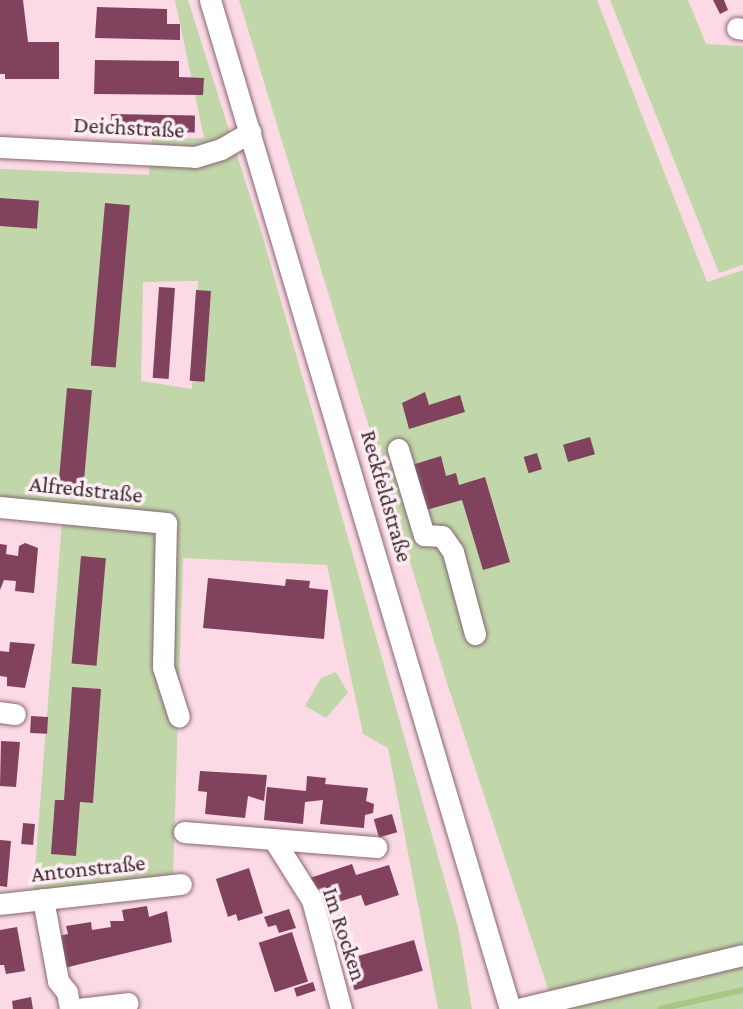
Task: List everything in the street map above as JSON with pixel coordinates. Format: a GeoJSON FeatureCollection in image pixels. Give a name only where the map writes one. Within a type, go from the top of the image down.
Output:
{"type":"FeatureCollection","features":[{"type":"Feature","properties":{"kind":"street","name":"Reckfeldstraße"},"geometry":{"type":"LineString","coordinates":[[210,0],[510,1009]]}},
{"type":"Feature","properties":{"kind":"street","name":"Deichstraße"},"geometry":{"type":"LineString","coordinates":[[0,147],[195,157],[221,149],[251,132]]}},
{"type":"Feature","properties":{"kind":"street"},"geometry":{"type":"LineString","coordinates":[[398,449],[424,535],[442,536],[453,552],[475,634]]}},
{"type":"Feature","properties":{"kind":"street","name":"Alfredstraße"},"geometry":{"type":"LineString","coordinates":[[0,507],[166,523],[163,667],[179,717]]}},
{"type":"Feature","properties":{"kind":"street"},"geometry":{"type":"LineString","coordinates":[[184,832],[376,847]]}},
{"type":"Feature","properties":{"kind":"street","name":"Im Rocken"},"geometry":{"type":"LineString","coordinates":[[274,840],[312,901],[341,1009]]}},
{"type":"Feature","properties":{"kind":"street","name":"Antonstraße"},"geometry":{"type":"LineString","coordinates":[[0,904],[181,884]]}},
{"type":"Feature","properties":{"kind":"street"},"geometry":{"type":"LineString","coordinates":[[43,899],[58,981],[67,992],[70,1009]]}},
{"type":"Feature","properties":{"kind":"street"},"geometry":{"type":"LineString","coordinates":[[518,1009],[743,955]]}},
{"type":"Feature","properties":{"kind":"street"},"geometry":{"type":"LineString","coordinates":[[78,1009],[128,1003]]}},
{"type":"Feature","properties":{"kind":"green space"},"geometry":{"type":"Polygon","coordinates":[[[175,0],[188,0],[262,234],[458,927],[472,1009],[438,1009],[388,748],[363,734],[327,565],[183,558],[173,877],[33,895],[63,509],[0,498],[0,169],[149,175],[152,139],[204,138],[175,0]],[[198,281],[143,282],[141,381],[192,389],[198,281]]]}},
{"type":"Feature","properties":{"kind":"green space"},"geometry":{"type":"Polygon","coordinates":[[[239,0],[597,0],[707,282],[743,270],[743,1009],[550,1009],[554,1007],[446,680],[239,0]]]}},
{"type":"Feature","properties":{"kind":"green space"},"geometry":{"type":"Polygon","coordinates":[[[610,0],[688,0],[706,44],[743,46],[743,265],[719,273],[610,0]]]}},
{"type":"Feature","properties":{"kind":"green space"},"geometry":{"type":"Polygon","coordinates":[[[336,672],[348,693],[326,718],[305,706],[321,678],[336,672]]]}},
{"type":"Feature","properties":{"kind":"building"},"geometry":{"type":"Polygon","coordinates":[[[0,0],[23,0],[28,42],[59,42],[59,79],[5,79],[5,74],[0,74],[0,0]]]}},
{"type":"Feature","properties":{"kind":"building"},"geometry":{"type":"Polygon","coordinates":[[[713,0],[724,0],[728,10],[720,14],[713,0]]]}},
{"type":"Feature","properties":{"kind":"building"},"geometry":{"type":"Polygon","coordinates":[[[97,7],[167,9],[167,24],[180,24],[180,40],[95,38],[97,7]]]}},
{"type":"Feature","properties":{"kind":"building"},"geometry":{"type":"Polygon","coordinates":[[[95,60],[179,61],[179,77],[204,78],[203,95],[94,94],[95,60]]]}},
{"type":"Feature","properties":{"kind":"building"},"geometry":{"type":"Polygon","coordinates":[[[111,114],[195,115],[195,132],[111,131],[111,114]]]}},
{"type":"Feature","properties":{"kind":"building"},"geometry":{"type":"Polygon","coordinates":[[[0,198],[39,201],[37,229],[0,226],[0,198]]]}},
{"type":"Feature","properties":{"kind":"building"},"geometry":{"type":"Polygon","coordinates":[[[105,203],[130,205],[116,368],[91,365],[105,203]]]}},
{"type":"Feature","properties":{"kind":"building"},"geometry":{"type":"Polygon","coordinates":[[[159,287],[175,288],[169,379],[153,378],[159,287]]]}},
{"type":"Feature","properties":{"kind":"building"},"geometry":{"type":"Polygon","coordinates":[[[196,290],[211,291],[205,382],[190,381],[196,290]]]}},
{"type":"Feature","properties":{"kind":"building"},"geometry":{"type":"Polygon","coordinates":[[[67,388],[92,390],[82,498],[58,496],[67,388]]]}},
{"type":"Feature","properties":{"kind":"building"},"geometry":{"type":"Polygon","coordinates":[[[425,392],[429,405],[460,395],[465,412],[409,429],[402,403],[425,392]]]}},
{"type":"Feature","properties":{"kind":"building"},"geometry":{"type":"Polygon","coordinates":[[[590,437],[595,454],[568,462],[563,445],[590,437]]]}},
{"type":"Feature","properties":{"kind":"building"},"geometry":{"type":"Polygon","coordinates":[[[537,453],[542,469],[529,473],[524,457],[537,453]]]}},
{"type":"Feature","properties":{"kind":"building"},"geometry":{"type":"Polygon","coordinates":[[[441,456],[446,476],[456,473],[459,485],[485,477],[510,562],[483,570],[462,500],[426,510],[412,465],[441,456]]]}},
{"type":"Feature","properties":{"kind":"building"},"geometry":{"type":"Polygon","coordinates":[[[25,543],[38,548],[34,593],[15,591],[16,581],[4,580],[0,590],[0,544],[7,545],[6,554],[18,556],[19,546],[25,543]]]}},
{"type":"Feature","properties":{"kind":"building"},"geometry":{"type":"Polygon","coordinates":[[[81,556],[106,558],[96,666],[72,664],[81,556]]]}},
{"type":"Feature","properties":{"kind":"building"},"geometry":{"type":"Polygon","coordinates":[[[208,578],[285,586],[286,579],[310,581],[309,588],[328,590],[324,639],[203,628],[208,578]]]}},
{"type":"Feature","properties":{"kind":"building"},"geometry":{"type":"Polygon","coordinates":[[[10,642],[35,644],[25,688],[7,686],[7,677],[0,676],[0,651],[9,652],[10,642]]]}},
{"type":"Feature","properties":{"kind":"building"},"geometry":{"type":"Polygon","coordinates":[[[72,687],[101,689],[93,803],[80,802],[76,856],[51,854],[55,800],[64,800],[72,687]]]}},
{"type":"Feature","properties":{"kind":"building"},"geometry":{"type":"Polygon","coordinates":[[[31,716],[48,717],[47,734],[30,733],[31,716]]]}},
{"type":"Feature","properties":{"kind":"building"},"geometry":{"type":"Polygon","coordinates":[[[1,741],[20,742],[16,787],[0,786],[1,741]]]}},
{"type":"Feature","properties":{"kind":"building"},"geometry":{"type":"Polygon","coordinates":[[[200,771],[267,775],[264,801],[248,796],[245,818],[205,814],[207,792],[198,791],[200,771]]]}},
{"type":"Feature","properties":{"kind":"building"},"geometry":{"type":"Polygon","coordinates":[[[307,776],[326,778],[325,784],[368,788],[366,801],[374,804],[373,813],[365,815],[364,828],[320,824],[323,800],[305,802],[303,824],[264,820],[267,787],[306,791],[307,776]]]}},
{"type":"Feature","properties":{"kind":"building"},"geometry":{"type":"Polygon","coordinates":[[[392,814],[397,832],[379,838],[374,819],[392,814]]]}},
{"type":"Feature","properties":{"kind":"building"},"geometry":{"type":"Polygon","coordinates":[[[23,823],[35,824],[33,845],[21,844],[23,823]]]}},
{"type":"Feature","properties":{"kind":"building"},"geometry":{"type":"Polygon","coordinates":[[[0,840],[11,841],[7,887],[0,886],[0,840]]]}},
{"type":"Feature","properties":{"kind":"building"},"geometry":{"type":"Polygon","coordinates":[[[352,864],[356,875],[389,865],[399,895],[365,906],[361,895],[328,905],[326,900],[318,903],[310,878],[352,864]]]}},
{"type":"Feature","properties":{"kind":"building"},"geometry":{"type":"Polygon","coordinates":[[[249,868],[263,913],[238,921],[236,914],[228,917],[216,879],[249,868]]]}},
{"type":"Feature","properties":{"kind":"building"},"geometry":{"type":"Polygon","coordinates":[[[147,906],[149,917],[167,911],[172,942],[60,969],[54,937],[68,934],[66,926],[91,922],[92,930],[111,927],[110,921],[124,921],[122,910],[147,906]]]}},
{"type":"Feature","properties":{"kind":"building"},"geometry":{"type":"Polygon","coordinates":[[[289,909],[296,928],[279,933],[276,925],[268,927],[264,917],[289,909]]]}},
{"type":"Feature","properties":{"kind":"building"},"geometry":{"type":"Polygon","coordinates":[[[17,927],[25,971],[6,974],[4,965],[0,965],[0,930],[17,927]]]}},
{"type":"Feature","properties":{"kind":"building"},"geometry":{"type":"Polygon","coordinates":[[[292,932],[308,981],[275,992],[259,943],[292,932]]]}},
{"type":"Feature","properties":{"kind":"building"},"geometry":{"type":"Polygon","coordinates":[[[414,940],[423,971],[355,990],[346,960],[414,940]]]}},
{"type":"Feature","properties":{"kind":"building"},"geometry":{"type":"Polygon","coordinates":[[[313,982],[316,991],[297,997],[294,988],[313,982]]]}},
{"type":"Feature","properties":{"kind":"building"},"geometry":{"type":"Polygon","coordinates":[[[31,997],[33,1009],[13,1009],[12,1001],[31,997]]]}},
{"type":"Feature","properties":{"kind":"waterway"},"geometry":{"type":"LineString","coordinates":[[660,1009],[743,990]]}}]}
